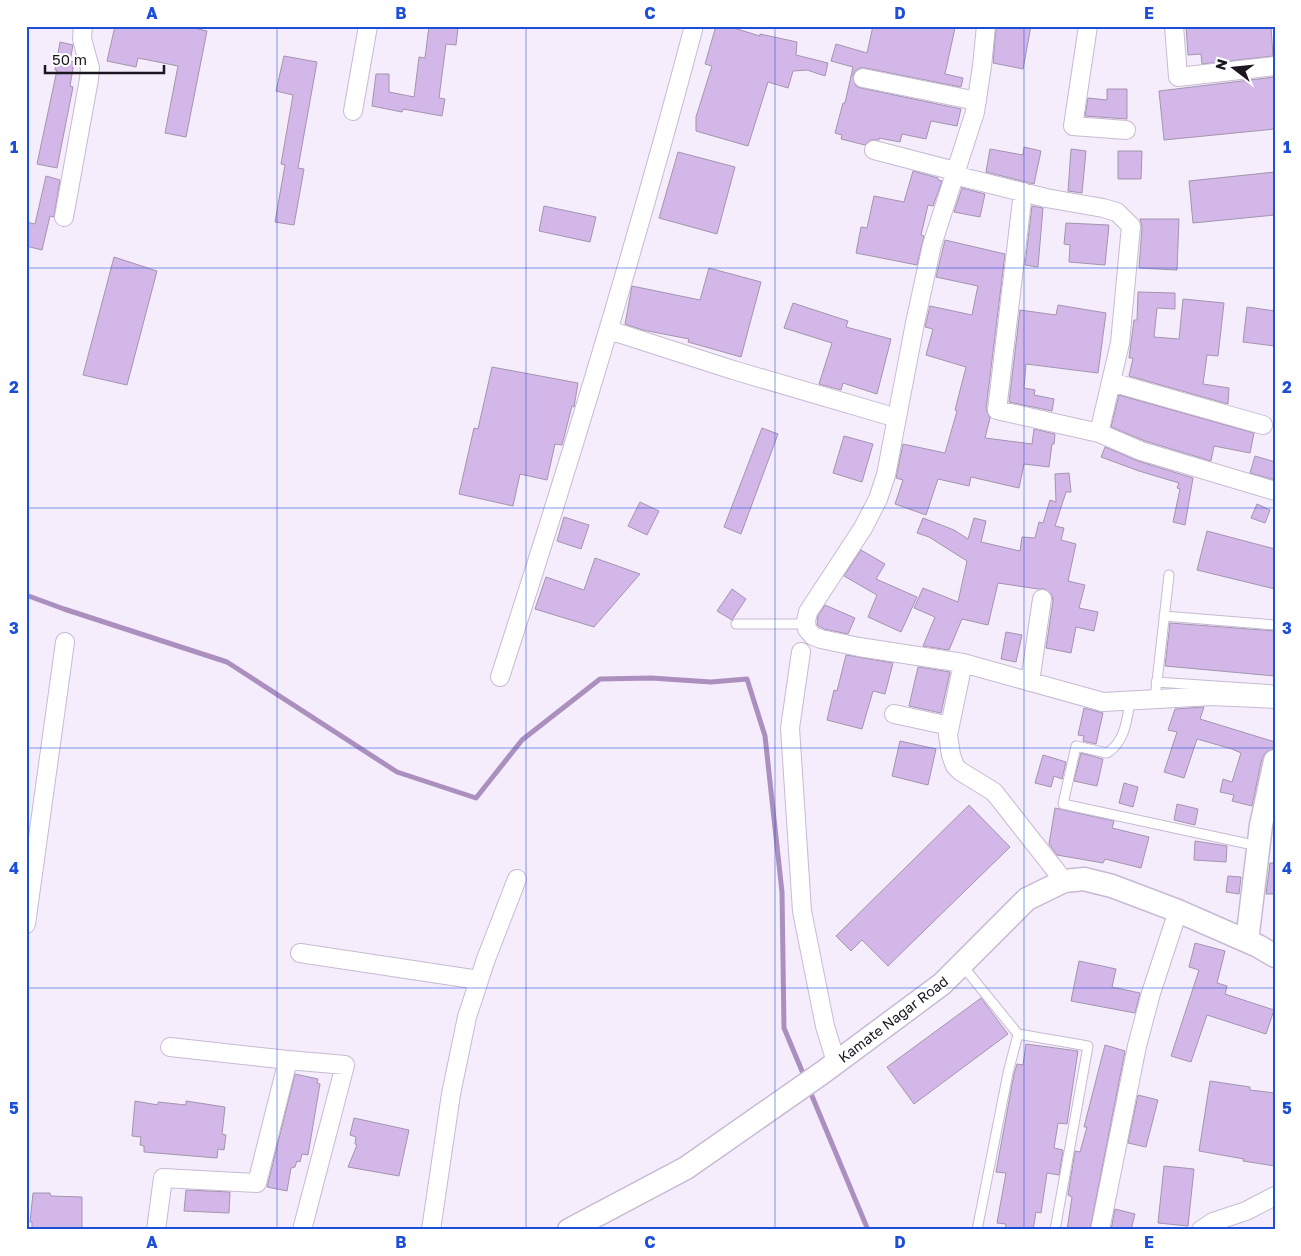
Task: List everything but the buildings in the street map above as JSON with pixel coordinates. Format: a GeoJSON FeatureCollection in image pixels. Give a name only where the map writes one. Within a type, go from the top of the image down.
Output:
{"type":"FeatureCollection","features":[{"type":"Feature","properties":{"kind":"street"},"geometry":{"type":"LineString","coordinates":[[64,217],[90,80],[90,68],[82,39],[84,26]]}},
{"type":"Feature","properties":{"kind":"street"},"geometry":{"type":"LineString","coordinates":[[353,111],[368,26]]}},
{"type":"Feature","properties":{"kind":"street"},"geometry":{"type":"LineString","coordinates":[[500,677],[558,499],[609,330],[657,168],[694,26]]}},
{"type":"Feature","properties":{"kind":"street"},"geometry":{"type":"LineString","coordinates":[[985,26],[982,66],[975,112],[932,245],[886,476],[878,499],[854,542],[812,604],[806,621],[807,629],[813,636],[821,639],[859,647],[963,663],[1103,702],[1130,701],[1156,691],[1275,699]]}},
{"type":"Feature","properties":{"kind":"street"},"geometry":{"type":"LineString","coordinates":[[1088,26],[1073,126],[1126,130]]}},
{"type":"Feature","properties":{"kind":"street"},"geometry":{"type":"LineString","coordinates":[[1174,26],[1178,76],[1275,66]]}},
{"type":"Feature","properties":{"kind":"street"},"geometry":{"type":"LineString","coordinates":[[863,78],[977,102]]}},
{"type":"Feature","properties":{"kind":"street"},"geometry":{"type":"LineString","coordinates":[[874,150],[1046,198],[1117,212],[1131,226],[1120,343],[1099,433]]}},
{"type":"Feature","properties":{"kind":"street"},"geometry":{"type":"LineString","coordinates":[[1023,192],[997,410],[1099,433],[1141,451],[1275,491]]}},
{"type":"Feature","properties":{"kind":"street"},"geometry":{"type":"LineString","coordinates":[[609,330],[733,370],[898,418]]}},
{"type":"Feature","properties":{"kind":"street"},"geometry":{"type":"LineString","coordinates":[[1111,382],[1262,425]]}},
{"type":"Feature","properties":{"kind":"street"},"geometry":{"type":"LineString","coordinates":[[1030,682],[1042,599]]}},
{"type":"Feature","properties":{"kind":"street"},"geometry":{"type":"LineString","coordinates":[[26,924],[65,642]]}},
{"type":"Feature","properties":{"kind":"street"},"geometry":{"type":"LineString","coordinates":[[801,652],[790,728],[802,911],[825,1026],[836,1062]]}},
{"type":"Feature","properties":{"kind":"street"},"geometry":{"type":"LineString","coordinates":[[963,663],[948,745],[955,766],[994,792],[1064,881]]}},
{"type":"Feature","properties":{"kind":"street"},"geometry":{"type":"LineString","coordinates":[[894,714],[950,726]]}},
{"type":"Feature","properties":{"kind":"street"},"geometry":{"type":"LineString","coordinates":[[1247,941],[1260,825],[1275,761]]}},
{"type":"Feature","properties":{"kind":"street"},"geometry":{"type":"LineString","coordinates":[[431,1230],[452,1094],[467,1017],[517,879]]}},
{"type":"Feature","properties":{"kind":"street","name":"Kamate Nagar Road"},"geometry":{"type":"LineString","coordinates":[[569,1230],[686,1168],[942,984],[1027,899],[1064,881],[1084,879],[1112,886],[1178,911],[1247,941],[1275,956]]}},
{"type":"Feature","properties":{"kind":"street"},"geometry":{"type":"LineString","coordinates":[[1100,1230],[1137,1046],[1151,993],[1178,911]]}},
{"type":"Feature","properties":{"kind":"street"},"geometry":{"type":"LineString","coordinates":[[300,953],[479,980]]}},
{"type":"Feature","properties":{"kind":"street"},"geometry":{"type":"LineString","coordinates":[[170,1048],[345,1065],[302,1230]]}},
{"type":"Feature","properties":{"kind":"street"},"geometry":{"type":"LineString","coordinates":[[156,1230],[163,1178],[258,1183],[288,1060]]}},
{"type":"Feature","properties":{"kind":"street"},"geometry":{"type":"LineString","coordinates":[[1201,1230],[1213,1222],[1246,1211],[1275,1196]]}},
{"type":"Feature","properties":{"kind":"lane"},"geometry":{"type":"LineString","coordinates":[[1169,575],[1156,691],[1275,690]]}},
{"type":"Feature","properties":{"kind":"lane"},"geometry":{"type":"LineString","coordinates":[[1164,616],[1275,625]]}},
{"type":"Feature","properties":{"kind":"lane"},"geometry":{"type":"LineString","coordinates":[[736,624],[797,624],[806,621]]}},
{"type":"Feature","properties":{"kind":"lane"},"geometry":{"type":"LineString","coordinates":[[1130,701],[1125,729],[1114,749],[1107,753],[1076,746],[1063,804],[1258,846]]}},
{"type":"Feature","properties":{"kind":"lane"},"geometry":{"type":"LineString","coordinates":[[962,964],[1018,1034],[1088,1046],[1055,1230]]}},
{"type":"Feature","properties":{"kind":"lane"},"geometry":{"type":"LineString","coordinates":[[977,1230],[1008,1073],[1018,1034]]}},
{"type":"Feature","properties":{"kind":"waterway"},"geometry":{"type":"LineString","coordinates":[[26,595],[227,662],[397,772],[476,798],[522,740],[600,679],[651,678],[711,682],[747,679],[765,736],[782,892],[784,1028],[802,1071]]}},
{"type":"Feature","properties":{"kind":"waterway"},"geometry":{"type":"LineString","coordinates":[[812,1096],[868,1230]]}}]}
